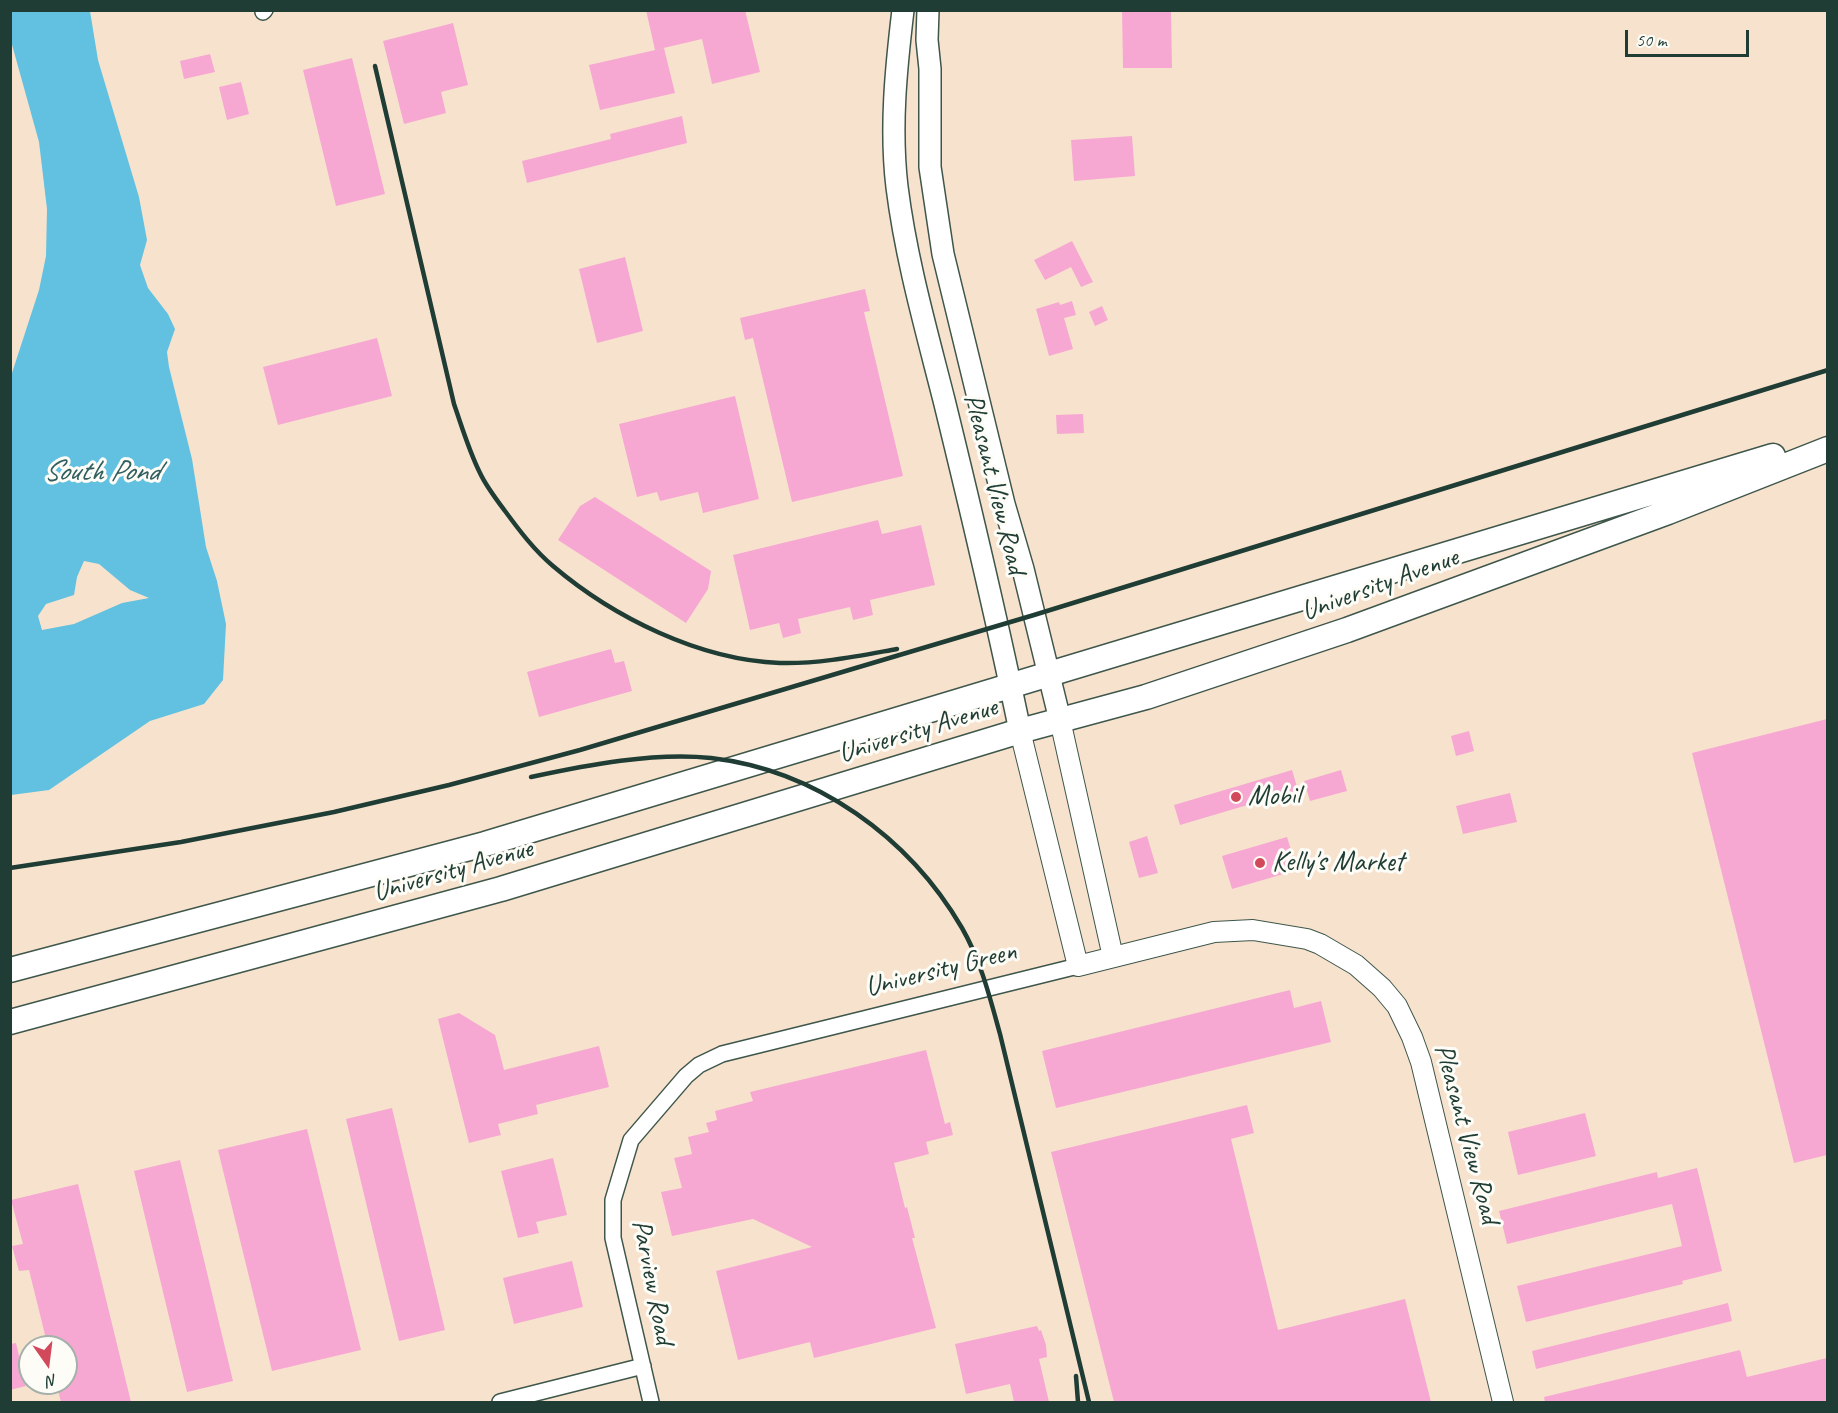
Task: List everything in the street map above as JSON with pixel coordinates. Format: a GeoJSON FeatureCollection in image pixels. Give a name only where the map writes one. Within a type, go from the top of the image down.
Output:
{"type":"FeatureCollection","features":[{"type":"Feature","properties":{"kind":"main road","name":"Pleasant View Road"},"geometry":{"type":"LineString","coordinates":[[903,10],[896,66],[894,119],[897,186],[910,262],[999,626],[1020,731]]}},
{"type":"Feature","properties":{"kind":"main road","name":"Pleasant View Road"},"geometry":{"type":"LineString","coordinates":[[928,10],[930,167],[943,254],[1060,720]]}},
{"type":"Feature","properties":{"kind":"main road","name":"University Avenue"},"geometry":{"type":"LineString","coordinates":[[10,970],[485,844],[1827,440]]}},
{"type":"Feature","properties":{"kind":"main road","name":"University Avenue"},"geometry":{"type":"LineString","coordinates":[[10,1022],[501,889],[678,837],[1020,731],[1146,697],[1347,630],[1668,512],[1827,449]]}},
{"type":"Feature","properties":{"kind":"street","name":"Pleasant View Road"},"geometry":{"type":"LineString","coordinates":[[1060,720],[1113,957]]}},
{"type":"Feature","properties":{"kind":"street","name":"Pleasant View Road"},"geometry":{"type":"LineString","coordinates":[[1020,731],[1078,966]]}},
{"type":"Feature","properties":{"kind":"street","name":"University Green"},"geometry":{"type":"LineString","coordinates":[[633,1138],[686,1076],[699,1065],[722,1054],[1214,932],[1253,930],[1295,937]]}},
{"type":"Feature","properties":{"kind":"street","name":"Pleasant View Road"},"geometry":{"type":"LineString","coordinates":[[1295,937],[1320,944],[1356,965],[1382,988],[1396,1006],[1412,1036],[1421,1062],[1503,1402]]}},
{"type":"Feature","properties":{"kind":"street","name":"Parview Road"},"geometry":{"type":"LineString","coordinates":[[633,1138],[618,1179],[613,1200],[612,1220],[618,1264],[651,1402]]}},
{"type":"Feature","properties":{"kind":"street"},"geometry":{"type":"LineString","coordinates":[[500,1402],[643,1366]]}},
{"type":"Feature","properties":{"kind":"water","name":"South Pond"},"geometry":{"type":"Polygon","coordinates":[[[10,11],[90,11],[98,60],[139,197],[147,240],[140,265],[148,288],[168,314],[175,329],[167,352],[169,367],[192,459],[206,547],[217,581],[226,624],[223,680],[204,704],[150,721],[49,790],[11,795],[11,376],[39,290],[46,256],[47,209],[39,142],[11,41],[10,11]],[[84,561],[77,577],[74,595],[46,604],[38,616],[42,630],[74,624],[122,603],[149,598],[130,590],[99,564],[84,561]]]}},
{"type":"Feature","properties":{"kind":"building"},"geometry":{"type":"Polygon","coordinates":[[[646,10],[745,10],[760,72],[712,84],[702,39],[655,50],[646,10]]]}},
{"type":"Feature","properties":{"kind":"building"},"geometry":{"type":"Polygon","coordinates":[[[1122,10],[1171,10],[1172,68],[1123,68],[1122,10]]]}},
{"type":"Feature","properties":{"kind":"building"},"geometry":{"type":"Polygon","coordinates":[[[453,23],[468,85],[441,92],[446,113],[404,124],[383,41],[453,23]]]}},
{"type":"Feature","properties":{"kind":"building"},"geometry":{"type":"Polygon","coordinates":[[[664,48],[675,93],[600,110],[589,65],[664,48]]]}},
{"type":"Feature","properties":{"kind":"building"},"geometry":{"type":"Polygon","coordinates":[[[210,54],[215,72],[184,79],[180,61],[210,54]]]}},
{"type":"Feature","properties":{"kind":"building"},"geometry":{"type":"Polygon","coordinates":[[[352,58],[385,194],[336,206],[303,70],[352,58]]]}},
{"type":"Feature","properties":{"kind":"building"},"geometry":{"type":"Polygon","coordinates":[[[241,82],[249,114],[227,120],[219,87],[241,82]]]}},
{"type":"Feature","properties":{"kind":"building"},"geometry":{"type":"Polygon","coordinates":[[[682,116],[687,143],[527,183],[522,161],[611,139],[610,134],[682,116]]]}},
{"type":"Feature","properties":{"kind":"building"},"geometry":{"type":"Polygon","coordinates":[[[1132,136],[1135,176],[1074,181],[1071,140],[1132,136]]]}},
{"type":"Feature","properties":{"kind":"building"},"geometry":{"type":"Polygon","coordinates":[[[1072,241],[1093,282],[1081,287],[1071,267],[1045,280],[1034,260],[1072,241]]]}},
{"type":"Feature","properties":{"kind":"building"},"geometry":{"type":"Polygon","coordinates":[[[625,257],[643,331],[597,343],[579,269],[625,257]]]}},
{"type":"Feature","properties":{"kind":"building"},"geometry":{"type":"Polygon","coordinates":[[[865,289],[870,311],[864,312],[903,476],[792,502],[753,338],[745,340],[740,318],[865,289]]]}},
{"type":"Feature","properties":{"kind":"building"},"geometry":{"type":"Polygon","coordinates":[[[1072,301],[1076,315],[1064,318],[1073,349],[1049,356],[1036,309],[1059,302],[1060,305],[1072,301]]]}},
{"type":"Feature","properties":{"kind":"building"},"geometry":{"type":"Polygon","coordinates":[[[1102,306],[1108,320],[1095,326],[1089,312],[1102,306]]]}},
{"type":"Feature","properties":{"kind":"building"},"geometry":{"type":"Polygon","coordinates":[[[377,338],[392,396],[278,425],[263,367],[377,338]]]}},
{"type":"Feature","properties":{"kind":"building"},"geometry":{"type":"Polygon","coordinates":[[[735,396],[759,499],[703,513],[698,492],[660,501],[657,492],[637,497],[619,424],[735,396]]]}},
{"type":"Feature","properties":{"kind":"building"},"geometry":{"type":"Polygon","coordinates":[[[1083,414],[1084,433],[1057,434],[1056,415],[1083,414]]]}},
{"type":"Feature","properties":{"kind":"building"},"geometry":{"type":"Polygon","coordinates":[[[595,497],[711,571],[708,589],[686,623],[558,540],[580,506],[595,497]]]}},
{"type":"Feature","properties":{"kind":"building"},"geometry":{"type":"Polygon","coordinates":[[[878,520],[882,534],[921,525],[935,585],[870,600],[873,615],[853,620],[850,607],[798,619],[801,633],[783,638],[779,623],[750,630],[733,555],[878,520]]]}},
{"type":"Feature","properties":{"kind":"building"},"geometry":{"type":"Polygon","coordinates":[[[611,649],[615,663],[624,661],[632,691],[539,717],[527,672],[611,649]]]}},
{"type":"Feature","properties":{"kind":"building"},"geometry":{"type":"Polygon","coordinates":[[[1827,719],[1827,1155],[1794,1163],[1692,753],[1827,719]]]}},
{"type":"Feature","properties":{"kind":"building"},"geometry":{"type":"Polygon","coordinates":[[[1469,731],[1474,751],[1456,756],[1451,736],[1469,731]]]}},
{"type":"Feature","properties":{"kind":"building","name":"Mobil"},"geometry":{"type":"Polygon","coordinates":[[[1292,770],[1298,790],[1180,825],[1174,805],[1292,770]]]}},
{"type":"Feature","properties":{"kind":"building","name":"Mobil"},"geometry":{"type":"Polygon","coordinates":[[[1341,770],[1347,791],[1310,801],[1304,781],[1341,770]]]}},
{"type":"Feature","properties":{"kind":"building"},"geometry":{"type":"Polygon","coordinates":[[[1510,793],[1517,822],[1463,834],[1456,806],[1510,793]]]}},
{"type":"Feature","properties":{"kind":"building"},"geometry":{"type":"Polygon","coordinates":[[[1147,836],[1158,873],[1139,878],[1129,842],[1147,836]]]}},
{"type":"Feature","properties":{"kind":"building","name":"Kelly's Market"},"geometry":{"type":"Polygon","coordinates":[[[1287,837],[1297,870],[1232,889],[1222,856],[1287,837]]]}},
{"type":"Feature","properties":{"kind":"building"},"geometry":{"type":"Polygon","coordinates":[[[1290,990],[1294,1008],[1321,1001],[1331,1042],[1056,1108],[1042,1051],[1290,990]]]}},
{"type":"Feature","properties":{"kind":"building"},"geometry":{"type":"Polygon","coordinates":[[[459,1013],[495,1035],[504,1070],[599,1046],[609,1087],[536,1105],[538,1114],[498,1124],[501,1135],[469,1143],[438,1019],[459,1013]]]}},
{"type":"Feature","properties":{"kind":"building"},"geometry":{"type":"Polygon","coordinates":[[[926,1050],[945,1124],[950,1122],[953,1135],[926,1142],[929,1154],[894,1163],[915,1238],[912,1238],[936,1328],[814,1358],[810,1342],[738,1360],[716,1271],[812,1247],[753,1219],[672,1236],[661,1192],[682,1188],[674,1158],[692,1154],[688,1137],[709,1132],[706,1123],[717,1120],[715,1111],[753,1101],[750,1092],[926,1050]]]}},
{"type":"Feature","properties":{"kind":"building"},"geometry":{"type":"Polygon","coordinates":[[[1247,1105],[1254,1133],[1231,1139],[1278,1330],[1405,1299],[1431,1402],[1114,1402],[1051,1152],[1247,1105]]]}},
{"type":"Feature","properties":{"kind":"building"},"geometry":{"type":"Polygon","coordinates":[[[392,1108],[445,1330],[399,1341],[346,1119],[392,1108]]]}},
{"type":"Feature","properties":{"kind":"building"},"geometry":{"type":"Polygon","coordinates":[[[1585,1113],[1596,1156],[1518,1175],[1508,1132],[1585,1113]]]}},
{"type":"Feature","properties":{"kind":"building"},"geometry":{"type":"Polygon","coordinates":[[[307,1129],[361,1350],[272,1371],[218,1150],[307,1129]]]}},
{"type":"Feature","properties":{"kind":"building"},"geometry":{"type":"Polygon","coordinates":[[[553,1158],[567,1215],[536,1222],[539,1233],[518,1238],[501,1171],[553,1158]]]}},
{"type":"Feature","properties":{"kind":"building"},"geometry":{"type":"Polygon","coordinates":[[[180,1160],[233,1381],[187,1392],[134,1171],[180,1160]]]}},
{"type":"Feature","properties":{"kind":"building"},"geometry":{"type":"Polygon","coordinates":[[[1697,1168],[1722,1271],[1682,1281],[1683,1284],[1526,1322],[1517,1286],[1682,1246],[1672,1204],[1507,1244],[1499,1211],[1657,1172],[1658,1178],[1697,1168]]]}},
{"type":"Feature","properties":{"kind":"building"},"geometry":{"type":"Polygon","coordinates":[[[78,1184],[131,1402],[61,1402],[59,1395],[78,1395],[78,1335],[45,1335],[29,1270],[19,1271],[12,1246],[23,1244],[11,1200],[78,1184]]]}},
{"type":"Feature","properties":{"kind":"building"},"geometry":{"type":"Polygon","coordinates":[[[572,1261],[583,1307],[514,1324],[503,1278],[572,1261]]]}},
{"type":"Feature","properties":{"kind":"building"},"geometry":{"type":"Polygon","coordinates":[[[1728,1303],[1732,1321],[1536,1369],[1532,1351],[1728,1303]]]}},
{"type":"Feature","properties":{"kind":"building"},"geometry":{"type":"Polygon","coordinates":[[[1037,1326],[1039,1331],[1041,1330],[1046,1345],[1047,1357],[1039,1359],[1049,1402],[1014,1402],[1010,1384],[966,1394],[955,1344],[1037,1326]]]}},
{"type":"Feature","properties":{"kind":"building"},"geometry":{"type":"Polygon","coordinates":[[[16,1343],[18,1352],[18,1388],[10,1390],[10,1344],[16,1343]]]}},
{"type":"Feature","properties":{"kind":"building"},"geometry":{"type":"Polygon","coordinates":[[[1740,1350],[1747,1377],[1827,1358],[1827,1402],[1545,1402],[1544,1397],[1740,1350]]]}},
{"type":"Feature","properties":{"kind":"railway"},"geometry":{"type":"LineString","coordinates":[[375,66],[454,404],[482,478],[533,547],[553,566],[602,602],[659,632],[719,654],[749,660],[795,663],[839,659],[897,649]]}},
{"type":"Feature","properties":{"kind":"railway"},"geometry":{"type":"LineString","coordinates":[[10,868],[181,842],[334,812],[449,785],[580,750],[1034,615],[1828,370]]}},
{"type":"Feature","properties":{"kind":"railway"},"geometry":{"type":"LineString","coordinates":[[531,777],[644,758],[711,758],[750,765],[787,777],[823,793],[856,813],[887,837],[915,865],[940,895],[962,928],[975,953],[984,980],[1000,1034],[1089,1402]]}},
{"type":"Feature","properties":{"kind":"railway"},"geometry":{"type":"LineString","coordinates":[[1076,1376],[1078,1402]]}},
{"type":"Feature","properties":{"kind":"place","name":"Mobil"},"geometry":{"type":"Point","coordinates":[1236,797]}},
{"type":"Feature","properties":{"kind":"place","name":"Kelly's Market"},"geometry":{"type":"Point","coordinates":[1260,863]}}]}
